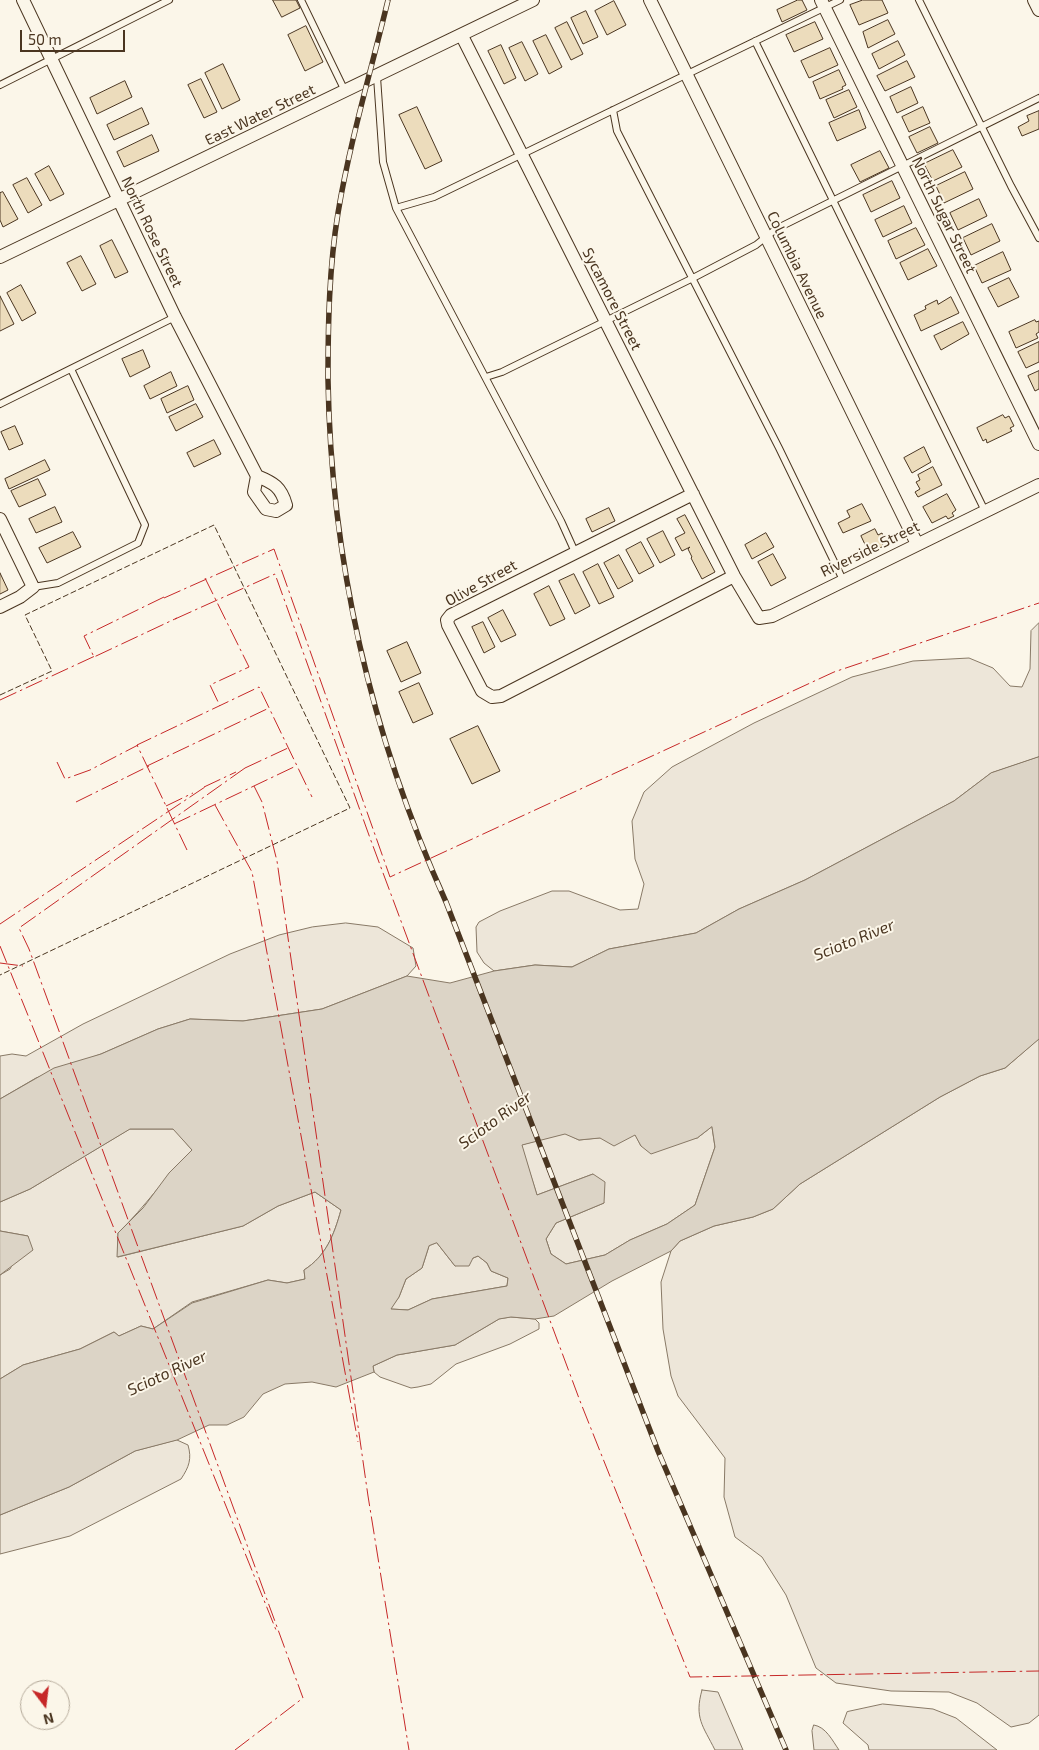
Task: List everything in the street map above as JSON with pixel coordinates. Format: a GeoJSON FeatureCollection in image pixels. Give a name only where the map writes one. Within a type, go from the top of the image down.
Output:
{"type":"FeatureCollection","features":[{"type":"Feature","properties":{"kind":"street","name":"North Rose Street"},"geometry":{"type":"LineString","coordinates":[[23,0],[175,317],[257,476]]}},
{"type":"Feature","properties":{"kind":"street","name":"East Water Street"},"geometry":{"type":"LineString","coordinates":[[0,257],[345,93],[533,0]]}},
{"type":"Feature","properties":{"kind":"street","name":"Columbia Avenue"},"geometry":{"type":"LineString","coordinates":[[650,0],[917,544]]}},
{"type":"Feature","properties":{"kind":"street"},"geometry":{"type":"LineString","coordinates":[[1034,0],[1039,10]]}},
{"type":"Feature","properties":{"kind":"street","name":"North Sugar Street"},"geometry":{"type":"LineString","coordinates":[[823,4],[1039,444]]}},
{"type":"Feature","properties":{"kind":"street","name":"Sycamore Street"},"geometry":{"type":"LineString","coordinates":[[462,36],[734,576]]}},
{"type":"Feature","properties":{"kind":"street","name":"Riverside Street"},"geometry":{"type":"LineString","coordinates":[[734,576],[754,612],[759,618],[765,618],[1039,485]]}},
{"type":"Feature","properties":{"kind":"street","name":"Olive Street"},"geometry":{"type":"LineString","coordinates":[[693,494],[451,615],[447,620],[448,625],[482,691],[492,697],[501,696],[734,576]]}},
{"type":"Feature","properties":{"kind":"street"},"geometry":{"type":"LineString","coordinates":[[0,519],[33,587],[20,597],[0,607]]}},
{"type":"Feature","properties":{"kind":"lane"},"geometry":{"type":"LineString","coordinates":[[0,85],[169,0]]}},
{"type":"Feature","properties":{"kind":"lane"},"geometry":{"type":"LineString","coordinates":[[301,0],[345,93]]}},
{"type":"Feature","properties":{"kind":"lane"},"geometry":{"type":"LineString","coordinates":[[396,208],[434,197],[755,41],[823,4],[840,0]]}},
{"type":"Feature","properties":{"kind":"lane"},"geometry":{"type":"LineString","coordinates":[[919,0],[981,127],[1039,238]]}},
{"type":"Feature","properties":{"kind":"lane"},"geometry":{"type":"LineString","coordinates":[[755,41],[985,511]]}},
{"type":"Feature","properties":{"kind":"lane"},"geometry":{"type":"LineString","coordinates":[[376,77],[383,162],[396,208],[561,521],[575,552]]}},
{"type":"Feature","properties":{"kind":"lane"},"geometry":{"type":"LineString","coordinates":[[486,377],[502,372],[693,278],[756,245],[765,237],[832,200],[1039,98]]}},
{"type":"Feature","properties":{"kind":"lane"},"geometry":{"type":"LineString","coordinates":[[613,110],[617,131],[779,448],[843,580]]}},
{"type":"Feature","properties":{"kind":"lane"},"geometry":{"type":"LineString","coordinates":[[0,404],[175,317]]}},
{"type":"Feature","properties":{"kind":"lane"},"geometry":{"type":"LineString","coordinates":[[33,587],[58,584],[138,544],[145,525],[71,369]]}},
{"type":"Feature","properties":{"kind":"shaded area"},"geometry":{"type":"Polygon","coordinates":[[[1039,623],[1039,757],[991,773],[954,801],[805,880],[739,909],[696,933],[609,949],[572,967],[535,965],[494,971],[484,963],[477,952],[476,927],[479,922],[500,911],[552,891],[569,891],[620,910],[638,909],[644,884],[635,859],[632,821],[644,792],[672,767],[754,723],[852,677],[913,661],[969,658],[993,668],[1010,686],[1022,687],[1030,669],[1031,631],[1039,623]]]}},
{"type":"Feature","properties":{"kind":"shaded area"},"geometry":{"type":"Polygon","coordinates":[[[346,923],[378,927],[413,948],[416,966],[407,976],[322,1009],[243,1021],[190,1019],[158,1029],[101,1054],[36,1078],[0,1099],[0,1056],[12,1054],[26,1056],[83,1024],[230,954],[279,935],[312,927],[346,923]]]}},
{"type":"Feature","properties":{"kind":"shaded area"},"geometry":{"type":"Polygon","coordinates":[[[1039,1039],[1039,1715],[1029,1723],[1011,1727],[977,1703],[949,1692],[891,1691],[836,1683],[816,1668],[786,1595],[762,1557],[735,1537],[724,1497],[725,1458],[678,1396],[671,1376],[663,1329],[661,1282],[671,1251],[680,1241],[714,1226],[753,1217],[773,1209],[800,1184],[940,1097],[980,1076],[1005,1068],[1039,1039]]]}},
{"type":"Feature","properties":{"kind":"shaded area"},"geometry":{"type":"Polygon","coordinates":[[[712,1127],[715,1147],[695,1205],[667,1224],[630,1240],[605,1255],[566,1264],[551,1254],[546,1239],[556,1223],[604,1203],[593,1174],[537,1195],[521,1145],[565,1133],[579,1140],[635,1134],[641,1146],[697,1138],[712,1127]]]}},
{"type":"Feature","properties":{"kind":"shaded area"},"geometry":{"type":"Polygon","coordinates":[[[130,1129],[174,1129],[192,1150],[118,1233],[118,1257],[243,1226],[278,1206],[315,1192],[341,1210],[328,1244],[318,1258],[304,1270],[305,1279],[287,1283],[268,1280],[192,1302],[153,1329],[141,1326],[119,1336],[114,1332],[80,1349],[23,1365],[0,1379],[0,1275],[10,1269],[28,1236],[0,1231],[0,1202],[30,1189],[130,1129]]]}},
{"type":"Feature","properties":{"kind":"shaded area"},"geometry":{"type":"Polygon","coordinates":[[[437,1243],[455,1266],[478,1256],[487,1263],[491,1271],[508,1278],[507,1286],[432,1299],[408,1310],[390,1309],[399,1297],[406,1279],[422,1268],[429,1246],[437,1243]]]}},
{"type":"Feature","properties":{"kind":"shaded area"},"geometry":{"type":"Polygon","coordinates":[[[511,1317],[535,1319],[539,1323],[539,1329],[510,1344],[456,1364],[431,1384],[411,1388],[380,1377],[374,1372],[373,1366],[397,1355],[455,1345],[499,1319],[511,1317]]]}},
{"type":"Feature","properties":{"kind":"shaded area"},"geometry":{"type":"Polygon","coordinates":[[[177,1440],[188,1445],[190,1455],[188,1467],[181,1479],[70,1536],[0,1554],[0,1515],[69,1487],[135,1451],[177,1440]]]}},
{"type":"Feature","properties":{"kind":"shaded area"},"geometry":{"type":"Polygon","coordinates":[[[702,1690],[718,1692],[743,1750],[715,1750],[699,1715],[702,1690]]]}},
{"type":"Feature","properties":{"kind":"shaded area"},"geometry":{"type":"Polygon","coordinates":[[[883,1704],[933,1709],[956,1718],[997,1750],[869,1750],[868,1745],[843,1723],[847,1712],[883,1704]]]}},
{"type":"Feature","properties":{"kind":"shaded area"},"geometry":{"type":"Polygon","coordinates":[[[814,1725],[825,1731],[839,1750],[814,1750],[812,1731],[814,1725]]]}},
{"type":"Feature","properties":{"kind":"water","name":"Scioto River"},"geometry":{"type":"Polygon","coordinates":[[[1039,757],[1039,1039],[1005,1068],[980,1076],[940,1097],[800,1184],[773,1209],[753,1217],[714,1226],[680,1241],[671,1251],[612,1281],[554,1316],[535,1319],[511,1317],[499,1319],[455,1345],[397,1355],[373,1366],[374,1372],[336,1387],[312,1382],[285,1384],[263,1394],[244,1417],[227,1425],[209,1425],[177,1440],[135,1451],[69,1487],[0,1515],[0,1379],[23,1365],[80,1349],[114,1332],[119,1336],[141,1326],[153,1329],[192,1303],[268,1280],[287,1283],[305,1279],[304,1270],[324,1251],[341,1210],[315,1192],[278,1206],[243,1226],[117,1257],[118,1233],[143,1208],[169,1173],[192,1150],[173,1129],[130,1129],[30,1189],[0,1202],[0,1099],[54,1068],[101,1054],[158,1029],[190,1019],[243,1021],[322,1009],[407,976],[450,983],[494,971],[535,965],[572,967],[609,949],[696,933],[739,909],[805,880],[954,801],[991,773],[1039,757]],[[712,1127],[697,1138],[651,1154],[641,1146],[635,1135],[614,1146],[600,1138],[579,1140],[565,1134],[522,1145],[537,1195],[593,1174],[605,1182],[604,1203],[556,1223],[546,1239],[551,1254],[566,1264],[605,1255],[630,1240],[667,1224],[695,1205],[715,1147],[712,1127]],[[437,1243],[429,1246],[422,1268],[406,1279],[399,1297],[391,1309],[408,1310],[432,1299],[507,1286],[508,1278],[491,1271],[487,1263],[478,1256],[473,1258],[469,1266],[455,1266],[437,1243]]]}},
{"type":"Feature","properties":{"kind":"water"},"geometry":{"type":"Polygon","coordinates":[[[0,1231],[28,1236],[33,1250],[0,1275],[0,1231]]]}},
{"type":"Feature","properties":{"kind":"building"},"geometry":{"type":"Polygon","coordinates":[[[273,0],[296,0],[300,8],[282,17],[273,0]]]}},
{"type":"Feature","properties":{"kind":"building"},"geometry":{"type":"Polygon","coordinates":[[[802,0],[807,10],[782,22],[777,10],[802,0]]]}},
{"type":"Feature","properties":{"kind":"building"},"geometry":{"type":"Polygon","coordinates":[[[863,0],[882,0],[888,13],[859,25],[850,5],[863,0]]]}},
{"type":"Feature","properties":{"kind":"building"},"geometry":{"type":"Polygon","coordinates":[[[614,1],[626,25],[607,35],[595,11],[614,1]]]}},
{"type":"Feature","properties":{"kind":"building"},"geometry":{"type":"Polygon","coordinates":[[[586,11],[598,37],[583,44],[571,18],[586,11]]]}},
{"type":"Feature","properties":{"kind":"building"},"geometry":{"type":"Polygon","coordinates":[[[888,20],[895,34],[868,48],[863,32],[888,20]]]}},
{"type":"Feature","properties":{"kind":"building"},"geometry":{"type":"Polygon","coordinates":[[[567,22],[583,54],[571,60],[555,28],[567,22]]]}},
{"type":"Feature","properties":{"kind":"building"},"geometry":{"type":"Polygon","coordinates":[[[815,22],[823,39],[794,52],[786,35],[815,22]]]}},
{"type":"Feature","properties":{"kind":"building"},"geometry":{"type":"Polygon","coordinates":[[[306,26],[323,62],[305,71],[288,35],[306,26]]]}},
{"type":"Feature","properties":{"kind":"building"},"geometry":{"type":"Polygon","coordinates":[[[546,35],[562,67],[549,74],[533,41],[546,35]]]}},
{"type":"Feature","properties":{"kind":"building"},"geometry":{"type":"Polygon","coordinates":[[[898,41],[905,55],[879,69],[872,54],[898,41]]]}},
{"type":"Feature","properties":{"kind":"building"},"geometry":{"type":"Polygon","coordinates":[[[522,42],[538,74],[525,81],[509,48],[522,42]]]}},
{"type":"Feature","properties":{"kind":"building"},"geometry":{"type":"Polygon","coordinates":[[[501,45],[516,78],[504,84],[488,51],[501,45]]]}},
{"type":"Feature","properties":{"kind":"building"},"geometry":{"type":"Polygon","coordinates":[[[830,48],[838,65],[809,78],[801,61],[830,48]]]}},
{"type":"Feature","properties":{"kind":"building"},"geometry":{"type":"Polygon","coordinates":[[[907,61],[915,77],[885,91],[877,76],[907,61]]]}},
{"type":"Feature","properties":{"kind":"building"},"geometry":{"type":"Polygon","coordinates":[[[223,64],[240,100],[222,109],[205,73],[223,64]]]}},
{"type":"Feature","properties":{"kind":"building"},"geometry":{"type":"Polygon","coordinates":[[[839,70],[846,85],[842,87],[843,89],[820,99],[813,82],[839,70]]]}},
{"type":"Feature","properties":{"kind":"building"},"geometry":{"type":"Polygon","coordinates":[[[201,79],[217,112],[204,118],[188,85],[201,79]]]}},
{"type":"Feature","properties":{"kind":"building"},"geometry":{"type":"Polygon","coordinates":[[[125,81],[132,97],[97,114],[90,98],[125,81]]]}},
{"type":"Feature","properties":{"kind":"building"},"geometry":{"type":"Polygon","coordinates":[[[911,87],[918,103],[897,113],[890,97],[911,87]]]}},
{"type":"Feature","properties":{"kind":"building"},"geometry":{"type":"Polygon","coordinates":[[[849,90],[857,107],[834,118],[826,100],[849,90]]]}},
{"type":"Feature","properties":{"kind":"building"},"geometry":{"type":"Polygon","coordinates":[[[417,107],[442,161],[425,169],[399,115],[417,107]]]}},
{"type":"Feature","properties":{"kind":"building"},"geometry":{"type":"Polygon","coordinates":[[[923,107],[930,123],[909,132],[902,117],[923,107]]]}},
{"type":"Feature","properties":{"kind":"building"},"geometry":{"type":"Polygon","coordinates":[[[142,108],[149,124],[114,140],[107,125],[142,108]]]}},
{"type":"Feature","properties":{"kind":"building"},"geometry":{"type":"Polygon","coordinates":[[[859,110],[866,128],[837,141],[829,123],[859,110]]]}},
{"type":"Feature","properties":{"kind":"building"},"geometry":{"type":"Polygon","coordinates":[[[1039,111],[1039,129],[1022,136],[1018,127],[1029,121],[1027,116],[1039,111]]]}},
{"type":"Feature","properties":{"kind":"building"},"geometry":{"type":"Polygon","coordinates":[[[930,127],[938,143],[917,153],[909,137],[930,127]]]}},
{"type":"Feature","properties":{"kind":"building"},"geometry":{"type":"Polygon","coordinates":[[[152,135],[159,151],[124,167],[117,152],[152,135]]]}},
{"type":"Feature","properties":{"kind":"building"},"geometry":{"type":"Polygon","coordinates":[[[953,150],[962,167],[933,181],[924,164],[953,150]]]}},
{"type":"Feature","properties":{"kind":"building"},"geometry":{"type":"Polygon","coordinates":[[[880,151],[889,168],[860,182],[851,165],[880,151]]]}},
{"type":"Feature","properties":{"kind":"building"},"geometry":{"type":"Polygon","coordinates":[[[49,166],[64,194],[50,201],[35,174],[49,166]]]}},
{"type":"Feature","properties":{"kind":"building"},"geometry":{"type":"Polygon","coordinates":[[[965,172],[973,189],[944,203],[936,186],[965,172]]]}},
{"type":"Feature","properties":{"kind":"building"},"geometry":{"type":"Polygon","coordinates":[[[27,178],[42,205],[28,213],[13,185],[27,178]]]}},
{"type":"Feature","properties":{"kind":"building"},"geometry":{"type":"Polygon","coordinates":[[[892,181],[900,198],[871,212],[863,195],[892,181]]]}},
{"type":"Feature","properties":{"kind":"building"},"geometry":{"type":"Polygon","coordinates":[[[3,192],[18,219],[3,227],[0,220],[0,193],[3,192]]]}},
{"type":"Feature","properties":{"kind":"building"},"geometry":{"type":"Polygon","coordinates":[[[979,199],[987,216],[958,230],[950,213],[979,199]]]}},
{"type":"Feature","properties":{"kind":"building"},"geometry":{"type":"Polygon","coordinates":[[[904,206],[912,223],[883,237],[875,220],[904,206]]]}},
{"type":"Feature","properties":{"kind":"building"},"geometry":{"type":"Polygon","coordinates":[[[992,224],[1000,241],[971,255],[963,238],[992,224]]]}},
{"type":"Feature","properties":{"kind":"building"},"geometry":{"type":"Polygon","coordinates":[[[916,228],[925,245],[896,259],[888,241],[916,228]]]}},
{"type":"Feature","properties":{"kind":"building"},"geometry":{"type":"Polygon","coordinates":[[[112,240],[128,272],[115,278],[100,246],[112,240]]]}},
{"type":"Feature","properties":{"kind":"building"},"geometry":{"type":"Polygon","coordinates":[[[928,249],[937,266],[908,280],[900,263],[928,249]]]}},
{"type":"Feature","properties":{"kind":"building"},"geometry":{"type":"Polygon","coordinates":[[[1003,252],[1011,270],[982,283],[974,266],[1003,252]]]}},
{"type":"Feature","properties":{"kind":"building"},"geometry":{"type":"Polygon","coordinates":[[[81,256],[96,284],[82,291],[67,263],[81,256]]]}},
{"type":"Feature","properties":{"kind":"building"},"geometry":{"type":"Polygon","coordinates":[[[1009,278],[1019,297],[998,307],[988,288],[1009,278]]]}},
{"type":"Feature","properties":{"kind":"building"},"geometry":{"type":"Polygon","coordinates":[[[21,285],[36,313],[22,321],[7,293],[21,285]]]}},
{"type":"Feature","properties":{"kind":"building"},"geometry":{"type":"Polygon","coordinates":[[[0,296],[14,324],[0,331],[0,296]]]}},
{"type":"Feature","properties":{"kind":"building"},"geometry":{"type":"Polygon","coordinates":[[[951,297],[959,313],[921,331],[914,315],[926,309],[925,306],[937,300],[938,304],[951,297]]]}},
{"type":"Feature","properties":{"kind":"building"},"geometry":{"type":"Polygon","coordinates":[[[1035,320],[1036,322],[1039,321],[1039,332],[1036,334],[1038,338],[1016,348],[1009,332],[1035,320]]]}},
{"type":"Feature","properties":{"kind":"building"},"geometry":{"type":"Polygon","coordinates":[[[963,322],[969,334],[941,350],[934,336],[963,322]]]}},
{"type":"Feature","properties":{"kind":"building"},"geometry":{"type":"Polygon","coordinates":[[[1039,342],[1039,362],[1026,368],[1018,352],[1039,342]]]}},
{"type":"Feature","properties":{"kind":"building"},"geometry":{"type":"Polygon","coordinates":[[[143,350],[150,367],[130,377],[122,359],[143,350]]]}},
{"type":"Feature","properties":{"kind":"building"},"geometry":{"type":"Polygon","coordinates":[[[1039,371],[1039,389],[1035,391],[1028,376],[1039,371]]]}},
{"type":"Feature","properties":{"kind":"building"},"geometry":{"type":"Polygon","coordinates":[[[171,372],[177,386],[150,399],[144,386],[171,372]]]}},
{"type":"Feature","properties":{"kind":"building"},"geometry":{"type":"Polygon","coordinates":[[[188,386],[194,400],[167,413],[161,399],[188,386]]]}},
{"type":"Feature","properties":{"kind":"building"},"geometry":{"type":"Polygon","coordinates":[[[196,404],[203,417],[176,431],[169,417],[196,404]]]}},
{"type":"Feature","properties":{"kind":"building"},"geometry":{"type":"Polygon","coordinates":[[[1003,415],[1005,418],[1009,416],[1014,426],[1010,428],[1012,431],[987,443],[986,439],[983,441],[977,428],[1003,415]]]}},
{"type":"Feature","properties":{"kind":"building"},"geometry":{"type":"Polygon","coordinates":[[[15,426],[23,444],[9,450],[1,432],[15,426]]]}},
{"type":"Feature","properties":{"kind":"building"},"geometry":{"type":"Polygon","coordinates":[[[214,440],[221,454],[194,467],[187,453],[214,440]]]}},
{"type":"Feature","properties":{"kind":"building"},"geometry":{"type":"Polygon","coordinates":[[[924,447],[931,462],[912,473],[904,458],[924,447]]]}},
{"type":"Feature","properties":{"kind":"building"},"geometry":{"type":"Polygon","coordinates":[[[45,460],[50,470],[9,489],[5,479],[45,460]]]}},
{"type":"Feature","properties":{"kind":"building"},"geometry":{"type":"Polygon","coordinates":[[[933,467],[942,485],[918,497],[915,492],[920,489],[916,482],[920,480],[918,475],[933,467]]]}},
{"type":"Feature","properties":{"kind":"building"},"geometry":{"type":"Polygon","coordinates":[[[38,479],[46,495],[19,507],[11,491],[38,479]]]}},
{"type":"Feature","properties":{"kind":"building"},"geometry":{"type":"Polygon","coordinates":[[[947,494],[956,510],[952,513],[954,516],[948,519],[946,516],[932,523],[923,507],[947,494]]]}},
{"type":"Feature","properties":{"kind":"building"},"geometry":{"type":"Polygon","coordinates":[[[862,504],[871,521],[843,533],[838,523],[850,517],[847,511],[862,504]]]}},
{"type":"Feature","properties":{"kind":"building"},"geometry":{"type":"Polygon","coordinates":[[[55,507],[62,522],[36,533],[29,519],[55,507]]]}},
{"type":"Feature","properties":{"kind":"building"},"geometry":{"type":"Polygon","coordinates":[[[609,508],[615,521],[592,532],[586,519],[609,508]]]}},
{"type":"Feature","properties":{"kind":"building"},"geometry":{"type":"Polygon","coordinates":[[[685,515],[715,572],[702,579],[691,558],[688,549],[690,547],[682,551],[675,538],[685,533],[677,519],[685,515]]]}},
{"type":"Feature","properties":{"kind":"building"},"geometry":{"type":"Polygon","coordinates":[[[875,529],[878,535],[882,533],[885,540],[881,542],[884,546],[869,553],[861,536],[875,529]]]}},
{"type":"Feature","properties":{"kind":"building"},"geometry":{"type":"Polygon","coordinates":[[[663,531],[675,555],[660,563],[647,539],[663,531]]]}},
{"type":"Feature","properties":{"kind":"building"},"geometry":{"type":"Polygon","coordinates":[[[73,532],[81,547],[47,563],[39,548],[73,532]]]}},
{"type":"Feature","properties":{"kind":"building"},"geometry":{"type":"Polygon","coordinates":[[[766,533],[774,547],[752,559],[745,545],[766,533]]]}},
{"type":"Feature","properties":{"kind":"building"},"geometry":{"type":"Polygon","coordinates":[[[641,542],[654,566],[639,574],[626,550],[641,542]]]}},
{"type":"Feature","properties":{"kind":"building"},"geometry":{"type":"Polygon","coordinates":[[[773,554],[786,578],[771,586],[758,562],[773,554]]]}},
{"type":"Feature","properties":{"kind":"building"},"geometry":{"type":"Polygon","coordinates":[[[619,555],[633,581],[618,589],[604,563],[619,555]]]}},
{"type":"Feature","properties":{"kind":"building"},"geometry":{"type":"Polygon","coordinates":[[[598,564],[614,597],[599,604],[583,572],[598,564]]]}},
{"type":"Feature","properties":{"kind":"building"},"geometry":{"type":"Polygon","coordinates":[[[0,573],[8,590],[0,594],[0,573]]]}},
{"type":"Feature","properties":{"kind":"building"},"geometry":{"type":"Polygon","coordinates":[[[574,574],[590,606],[575,614],[559,581],[574,574]]]}},
{"type":"Feature","properties":{"kind":"building"},"geometry":{"type":"Polygon","coordinates":[[[549,586],[565,619],[550,626],[534,594],[549,586]]]}},
{"type":"Feature","properties":{"kind":"building"},"geometry":{"type":"Polygon","coordinates":[[[503,610],[516,635],[501,642],[488,618],[503,610]]]}},
{"type":"Feature","properties":{"kind":"building"},"geometry":{"type":"Polygon","coordinates":[[[483,622],[495,647],[484,653],[472,627],[483,622]]]}},
{"type":"Feature","properties":{"kind":"building"},"geometry":{"type":"Polygon","coordinates":[[[407,642],[421,673],[401,682],[387,651],[407,642]]]}},
{"type":"Feature","properties":{"kind":"building"},"geometry":{"type":"Polygon","coordinates":[[[419,683],[433,714],[413,723],[399,692],[419,683]]]}},
{"type":"Feature","properties":{"kind":"building"},"geometry":{"type":"Polygon","coordinates":[[[478,726],[500,771],[472,784],[450,739],[478,726]]]}},
{"type":"Feature","properties":{"kind":"railway"},"geometry":{"type":"LineString","coordinates":[[388,0],[355,133],[338,213],[333,254],[328,338],[331,448],[337,515],[347,582],[360,647],[376,712],[396,776],[420,839],[658,1451],[786,1750]]}},
{"type":"Feature","properties":{"kind":"fence"},"geometry":{"type":"LineString","coordinates":[[0,695],[52,671],[25,615],[214,525],[350,808],[0,975]]}},
{"type":"Feature","properties":{"kind":"power"},"geometry":{"type":"LineString","coordinates":[[164,598],[274,549],[390,877],[834,672],[1039,603]]}},
{"type":"Feature","properties":{"kind":"power"},"geometry":{"type":"LineString","coordinates":[[175,619],[275,574],[370,838],[580,1401],[690,1677],[1039,1671]]}},
{"type":"Feature","properties":{"kind":"power"},"geometry":{"type":"LineString","coordinates":[[205,578],[249,667],[210,685],[220,706]]}},
{"type":"Feature","properties":{"kind":"power"},"geometry":{"type":"LineString","coordinates":[[164,597],[84,636],[94,657],[177,618]]}},
{"type":"Feature","properties":{"kind":"power"},"geometry":{"type":"LineString","coordinates":[[0,700],[95,656]]}},
{"type":"Feature","properties":{"kind":"power"},"geometry":{"type":"LineString","coordinates":[[187,850],[137,745],[259,687],[312,797]]}},
{"type":"Feature","properties":{"kind":"power"},"geometry":{"type":"LineString","coordinates":[[147,766],[269,708]]}},
{"type":"Feature","properties":{"kind":"power"},"geometry":{"type":"LineString","coordinates":[[57,762],[65,779],[90,770],[138,745]]}},
{"type":"Feature","properties":{"kind":"power"},"geometry":{"type":"LineString","coordinates":[[245,768],[288,748]]}},
{"type":"Feature","properties":{"kind":"power"},"geometry":{"type":"LineString","coordinates":[[76,802],[149,766]]}},
{"type":"Feature","properties":{"kind":"power"},"geometry":{"type":"LineString","coordinates":[[174,824],[296,766]]}},
{"type":"Feature","properties":{"kind":"power"},"geometry":{"type":"LineString","coordinates":[[245,768],[19,928],[29,949],[303,1698]]}},
{"type":"Feature","properties":{"kind":"power"},"geometry":{"type":"LineString","coordinates":[[204,787],[236,772]]}},
{"type":"Feature","properties":{"kind":"power"},"geometry":{"type":"LineString","coordinates":[[254,786],[262,802],[277,861],[368,1496],[409,1750]]}},
{"type":"Feature","properties":{"kind":"power"},"geometry":{"type":"LineString","coordinates":[[0,924],[205,787]]}},
{"type":"Feature","properties":{"kind":"power"},"geometry":{"type":"LineString","coordinates":[[166,806],[193,793]]}},
{"type":"Feature","properties":{"kind":"power"},"geometry":{"type":"LineString","coordinates":[[215,805],[252,872],[358,1442]]}},
{"type":"Feature","properties":{"kind":"power"},"geometry":{"type":"LineString","coordinates":[[0,946],[276,1630]]}},
{"type":"Feature","properties":{"kind":"power"},"geometry":{"type":"LineString","coordinates":[[0,963],[23,966]]}},
{"type":"Feature","properties":{"kind":"power"},"geometry":{"type":"LineString","coordinates":[[235,1750],[303,1698]]}}]}
